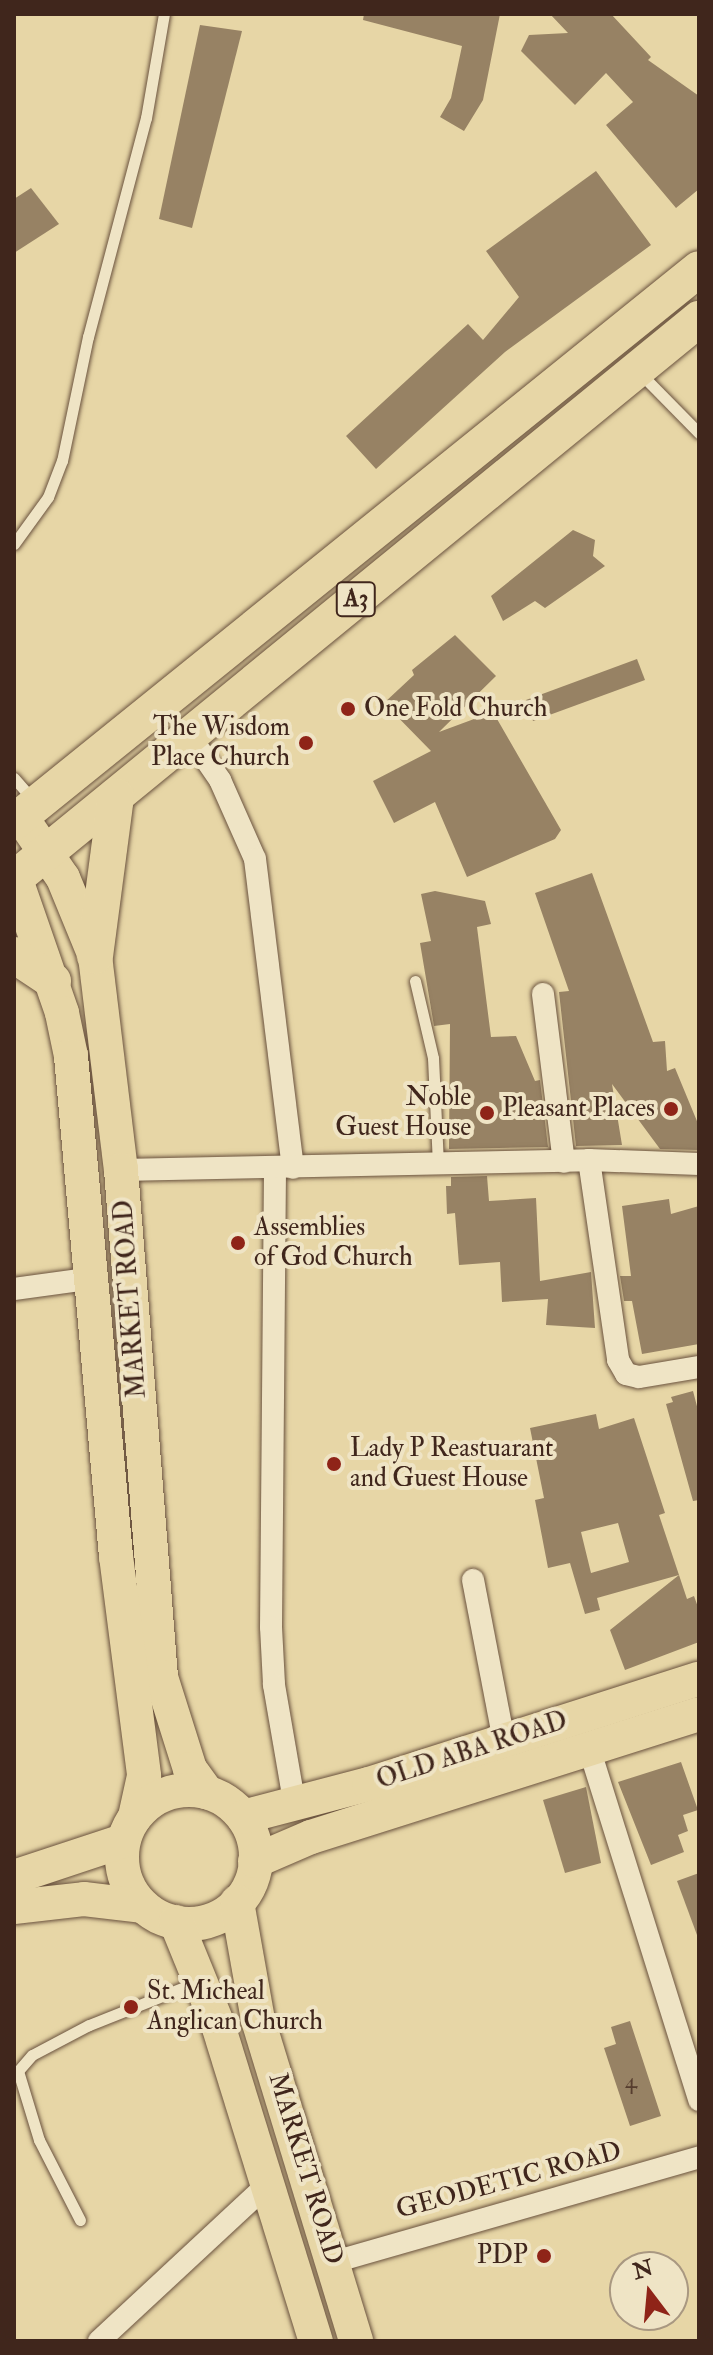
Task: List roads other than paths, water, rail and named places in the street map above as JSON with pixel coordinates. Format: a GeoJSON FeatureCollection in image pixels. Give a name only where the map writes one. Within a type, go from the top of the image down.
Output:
{"type":"FeatureCollection","features":[{"type":"Feature","properties":{"kind":"highway","name":"A3"},"geometry":{"type":"LineString","coordinates":[[22,805],[699,269]]}},
{"type":"Feature","properties":{"kind":"highway","name":"A3"},"geometry":{"type":"LineString","coordinates":[[15,877],[47,854],[699,319]]}},
{"type":"Feature","properties":{"kind":"highway"},"geometry":{"type":"LineString","coordinates":[[95,956],[116,796]]}},
{"type":"Feature","properties":{"kind":"highway"},"geometry":{"type":"LineString","coordinates":[[14,955],[53,981]]}},
{"type":"Feature","properties":{"kind":"main road","name":"MARKET ROAD"},"geometry":{"type":"LineString","coordinates":[[22,805],[79,913],[95,956],[121,1170],[161,1677],[190,1769],[207,1792]]}},
{"type":"Feature","properties":{"kind":"main road","name":"MARKET ROAD"},"geometry":{"type":"LineString","coordinates":[[15,877],[53,981],[71,1056],[94,1278],[116,1556],[144,1776],[129,1829]]}},
{"type":"Feature","properties":{"kind":"main road","name":"OLD ABA ROAD"},"geometry":{"type":"LineString","coordinates":[[243,1817],[295,1806],[699,1679]]}},
{"type":"Feature","properties":{"kind":"main road","name":"OLD ABA ROAD"},"geometry":{"type":"LineString","coordinates":[[255,1861],[311,1837],[699,1714]]}},
{"type":"Feature","properties":{"kind":"main road"},"geometry":{"type":"LineString","coordinates":[[14,1877],[129,1829],[161,1795],[207,1792],[243,1817],[253,1838],[255,1861],[237,1902],[209,1920],[176,1922],[142,1906],[84,1899],[14,1907]]}},
{"type":"Feature","properties":{"kind":"main road"},"geometry":{"type":"LineString","coordinates":[[129,1829],[127,1883],[142,1906]]}},
{"type":"Feature","properties":{"kind":"main road","name":"MARKET ROAD"},"geometry":{"type":"LineString","coordinates":[[237,1902],[258,2020],[356,2341]]}},
{"type":"Feature","properties":{"kind":"main road","name":"MARKET ROAD"},"geometry":{"type":"LineString","coordinates":[[176,1922],[202,1980],[269,2183],[316,2341]]}},
{"type":"Feature","properties":{"kind":"street"},"geometry":{"type":"LineString","coordinates":[[189,735],[220,780],[255,859],[284,1168],[271,1627],[274,1685],[295,1806]]}},
{"type":"Feature","properties":{"kind":"street"},"geometry":{"type":"LineString","coordinates":[[543,994],[564,1162]]}},
{"type":"Feature","properties":{"kind":"street"},"geometry":{"type":"LineString","coordinates":[[121,1170],[589,1160],[699,1164]]}},
{"type":"Feature","properties":{"kind":"street"},"geometry":{"type":"LineString","coordinates":[[589,1160],[618,1360],[626,1374],[639,1377],[699,1367]]}},
{"type":"Feature","properties":{"kind":"street"},"geometry":{"type":"LineString","coordinates":[[14,1289],[94,1278]]}},
{"type":"Feature","properties":{"kind":"street"},"geometry":{"type":"LineString","coordinates":[[473,1580],[504,1741]]}},
{"type":"Feature","properties":{"kind":"street"},"geometry":{"type":"LineString","coordinates":[[589,1748],[699,2100]]}},
{"type":"Feature","properties":{"kind":"street","name":"GEODETIC ROAD"},"geometry":{"type":"LineString","coordinates":[[334,2262],[699,2157]]}},
{"type":"Feature","properties":{"kind":"street"},"geometry":{"type":"LineString","coordinates":[[99,2341],[269,2183]]}},
{"type":"Feature","properties":{"kind":"lane"},"geometry":{"type":"LineString","coordinates":[[14,544],[48,497],[62,461],[88,337],[146,118],[164,14]]}},
{"type":"Feature","properties":{"kind":"lane"},"geometry":{"type":"LineString","coordinates":[[637,370],[699,433]]}},
{"type":"Feature","properties":{"kind":"lane"},"geometry":{"type":"LineString","coordinates":[[415,981],[433,1058],[438,1164]]}},
{"type":"Feature","properties":{"kind":"lane"},"geometry":{"type":"LineString","coordinates":[[80,2220],[39,2140],[18,2071],[32,2055],[89,2025],[202,1980]]}},
{"type":"Feature","properties":{"kind":"place","name":"One Fold Church"},"geometry":{"type":"Point","coordinates":[348,709]}},
{"type":"Feature","properties":{"kind":"place","name":"The Wisdom Place Church"},"geometry":{"type":"Point","coordinates":[306,743]}},
{"type":"Feature","properties":{"kind":"place","name":"Pleasant Places"},"geometry":{"type":"Point","coordinates":[671,1109]}},
{"type":"Feature","properties":{"kind":"place","name":"Noble Guest House"},"geometry":{"type":"Point","coordinates":[487,1113]}},
{"type":"Feature","properties":{"kind":"place","name":"Assemblies of God Church"},"geometry":{"type":"Point","coordinates":[238,1243]}},
{"type":"Feature","properties":{"kind":"place","name":"Lady P Reastuarant and Guest House"},"geometry":{"type":"Point","coordinates":[334,1464]}},
{"type":"Feature","properties":{"kind":"place","name":"St. Micheal Anglican Church"},"geometry":{"type":"Point","coordinates":[131,2007]}},
{"type":"Feature","properties":{"kind":"place","name":"PDP"},"geometry":{"type":"Point","coordinates":[544,2256]}}]}
